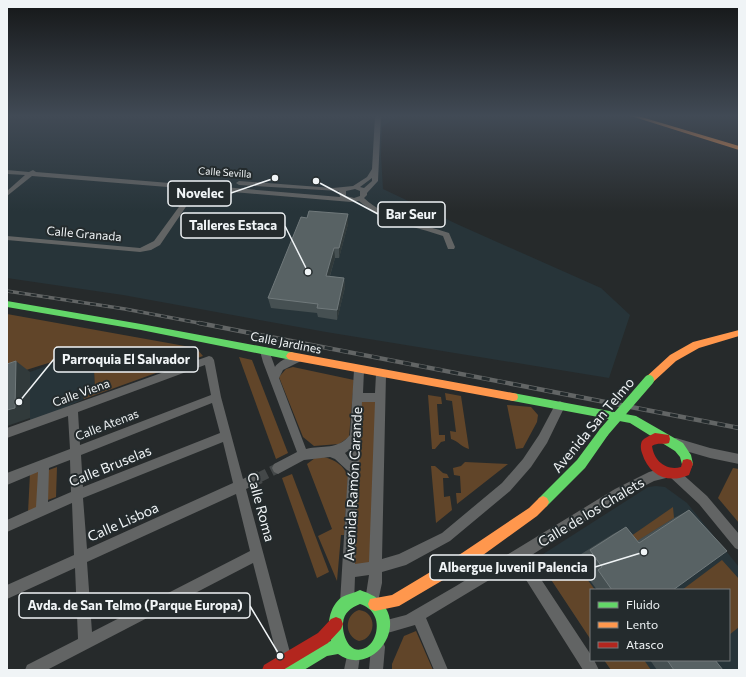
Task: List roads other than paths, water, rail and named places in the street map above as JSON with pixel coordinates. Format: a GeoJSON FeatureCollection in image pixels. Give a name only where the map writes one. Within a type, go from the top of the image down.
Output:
{"type":"FeatureCollection","features":[{"type":"Feature","properties":{"kind":"main road","name":"Calle Jardines"},"geometry":{"type":"LineString","coordinates":[[7,304],[141,327],[380,374],[560,406],[592,410],[632,419],[650,428],[669,441]]}},
{"type":"Feature","properties":{"kind":"main road","name":"Avenida San Telmo"},"geometry":{"type":"LineString","coordinates":[[374,603],[394,601],[467,558],[533,512],[581,464],[604,432],[649,380],[673,358],[696,345],[739,332]]}},
{"type":"Feature","properties":{"kind":"main road"},"geometry":{"type":"LineString","coordinates":[[653,438],[669,441],[684,453],[687,464],[685,471],[680,474],[670,474],[659,470],[648,459],[646,444],[653,438]]}},
{"type":"Feature","properties":{"kind":"main road"},"geometry":{"type":"LineString","coordinates":[[360,597],[374,603],[380,609],[384,623],[384,635],[378,647],[366,656],[352,663],[341,646],[337,635],[336,624],[341,609],[347,603],[360,597]]}},
{"type":"Feature","properties":{"kind":"main road","name":"Avenida San Telmo"},"geometry":{"type":"LineString","coordinates":[[384,623],[394,601]]}},
{"type":"Feature","properties":{"kind":"main road"},"geometry":{"type":"LineString","coordinates":[[288,665],[323,638],[336,624]]}},
{"type":"Feature","properties":{"kind":"main road"},"geometry":{"type":"LineString","coordinates":[[269,670],[288,665],[325,649],[341,646]]}},
{"type":"Feature","properties":{"kind":"street"},"geometry":{"type":"LineString","coordinates":[[377,148],[375,181],[360,198],[366,205],[394,219],[406,224],[426,228],[446,235],[451,247]]}},
{"type":"Feature","properties":{"kind":"street","name":"Calle Sevilla"},"geometry":{"type":"LineString","coordinates":[[7,166],[353,200],[360,198]]}},
{"type":"Feature","properties":{"kind":"street"},"geometry":{"type":"LineString","coordinates":[[7,194],[38,169]]}},
{"type":"Feature","properties":{"kind":"street"},"geometry":{"type":"LineString","coordinates":[[355,187],[368,178],[376,169]]}},
{"type":"Feature","properties":{"kind":"street","name":"Calle Sevilla"},"geometry":{"type":"LineString","coordinates":[[7,172],[199,184],[333,190],[355,187]]}},
{"type":"Feature","properties":{"kind":"street","name":"Calle Granada"},"geometry":{"type":"LineString","coordinates":[[7,238],[140,250],[148,248],[157,243],[199,184]]}},
{"type":"Feature","properties":{"kind":"street"},"geometry":{"type":"LineString","coordinates":[[355,187],[362,189],[364,192]]}},
{"type":"Feature","properties":{"kind":"street"},"geometry":{"type":"LineString","coordinates":[[345,189],[342,193],[346,199]]}},
{"type":"Feature","properties":{"kind":"street"},"geometry":{"type":"LineString","coordinates":[[265,351],[303,455]]}},
{"type":"Feature","properties":{"kind":"street"},"geometry":{"type":"LineString","coordinates":[[274,378],[280,367],[286,362],[298,358]]}},
{"type":"Feature","properties":{"kind":"street","name":"Calle Roma"},"geometry":{"type":"LineString","coordinates":[[209,360],[216,397],[226,436],[245,483],[257,554],[288,665]]}},
{"type":"Feature","properties":{"kind":"street","name":"Calle Viena"},"geometry":{"type":"LineString","coordinates":[[7,433],[209,360]]}},
{"type":"Feature","properties":{"kind":"street","name":"Avenida Ramón Carande"},"geometry":{"type":"LineString","coordinates":[[347,603],[353,469],[360,370]]}},
{"type":"Feature","properties":{"kind":"street","name":"Avenida Ramón Carande"},"geometry":{"type":"LineString","coordinates":[[374,603],[380,374]]}},
{"type":"Feature","properties":{"kind":"street","name":"Calle Atenas"},"geometry":{"type":"LineString","coordinates":[[7,479],[75,451],[216,397]]}},
{"type":"Feature","properties":{"kind":"street","name":"Avenida Ramón Carande"},"geometry":{"type":"LineString","coordinates":[[358,397],[379,398]]}},
{"type":"Feature","properties":{"kind":"street"},"geometry":{"type":"LineString","coordinates":[[348,572],[401,560],[446,537],[506,487],[527,463],[543,439],[560,406]]}},
{"type":"Feature","properties":{"kind":"street"},"geometry":{"type":"LineString","coordinates":[[73,410],[85,642]]}},
{"type":"Feature","properties":{"kind":"street"},"geometry":{"type":"LineString","coordinates":[[632,419],[646,444]]}},
{"type":"Feature","properties":{"kind":"street","name":"Calle Bruselas"},"geometry":{"type":"LineString","coordinates":[[7,526],[77,495],[226,436]]}},
{"type":"Feature","properties":{"kind":"street"},"geometry":{"type":"LineString","coordinates":[[278,468],[303,455],[341,450],[350,445],[355,437]]}},
{"type":"Feature","properties":{"kind":"street"},"geometry":{"type":"LineString","coordinates":[[669,441],[710,453],[739,459]]}},
{"type":"Feature","properties":{"kind":"street"},"geometry":{"type":"LineString","coordinates":[[330,451],[347,461],[353,469]]}},
{"type":"Feature","properties":{"kind":"street"},"geometry":{"type":"LineString","coordinates":[[710,453],[699,453],[692,455],[687,464],[692,481],[703,500],[739,544]]}},
{"type":"Feature","properties":{"kind":"street"},"geometry":{"type":"LineString","coordinates":[[42,510],[44,464]]}},
{"type":"Feature","properties":{"kind":"street"},"geometry":{"type":"LineString","coordinates":[[670,474],[703,500]]}},
{"type":"Feature","properties":{"kind":"street","name":"Calle de los Chalets"},"geometry":{"type":"LineString","coordinates":[[384,623],[408,621],[518,556],[619,493],[653,476],[670,474]]}},
{"type":"Feature","properties":{"kind":"street","name":"Calle Lisboa"},"geometry":{"type":"LineString","coordinates":[[7,592],[245,483]]}},
{"type":"Feature","properties":{"kind":"street"},"geometry":{"type":"LineString","coordinates":[[32,670],[257,554]]}},
{"type":"Feature","properties":{"kind":"street"},"geometry":{"type":"LineString","coordinates":[[518,556],[592,670]]}},
{"type":"Feature","properties":{"kind":"street"},"geometry":{"type":"LineString","coordinates":[[418,615],[441,670]]}},
{"type":"Feature","properties":{"kind":"street"},"geometry":{"type":"LineString","coordinates":[[376,670],[378,647]]}},
{"type":"Feature","properties":{"kind":"tunnel"},"geometry":{"type":"LineString","coordinates":[[260,477],[278,468]]}},
{"type":"Feature","properties":{"kind":"tunnel"},"geometry":{"type":"LineString","coordinates":[[251,481],[260,477]]}},
{"type":"Feature","properties":{"kind":"railway"},"geometry":{"type":"LineString","coordinates":[[7,291],[125,309],[204,324]]}},
{"type":"Feature","properties":{"kind":"railway"},"geometry":{"type":"LineString","coordinates":[[199,323],[739,428]]}},
{"type":"Feature","properties":{"kind":"place","name":"Novelec"},"geometry":{"type":"Point","coordinates":[275,178]}},
{"type":"Feature","properties":{"kind":"place","name":"Bar Seur"},"geometry":{"type":"Point","coordinates":[316,181]}},
{"type":"Feature","properties":{"kind":"place","name":"Talleres Estaca"},"geometry":{"type":"Point","coordinates":[308,272]}},
{"type":"Feature","properties":{"kind":"place","name":"Parroquia El Salvador"},"geometry":{"type":"Point","coordinates":[19,402]}},
{"type":"Feature","properties":{"kind":"place","name":"Albergue Juvenil Palencia"},"geometry":{"type":"Point","coordinates":[644,552]}},
{"type":"Feature","properties":{"kind":"place","name":"Avda. de San Telmo (Parque Europa)"},"geometry":{"type":"Point","coordinates":[280,656]}}]}
